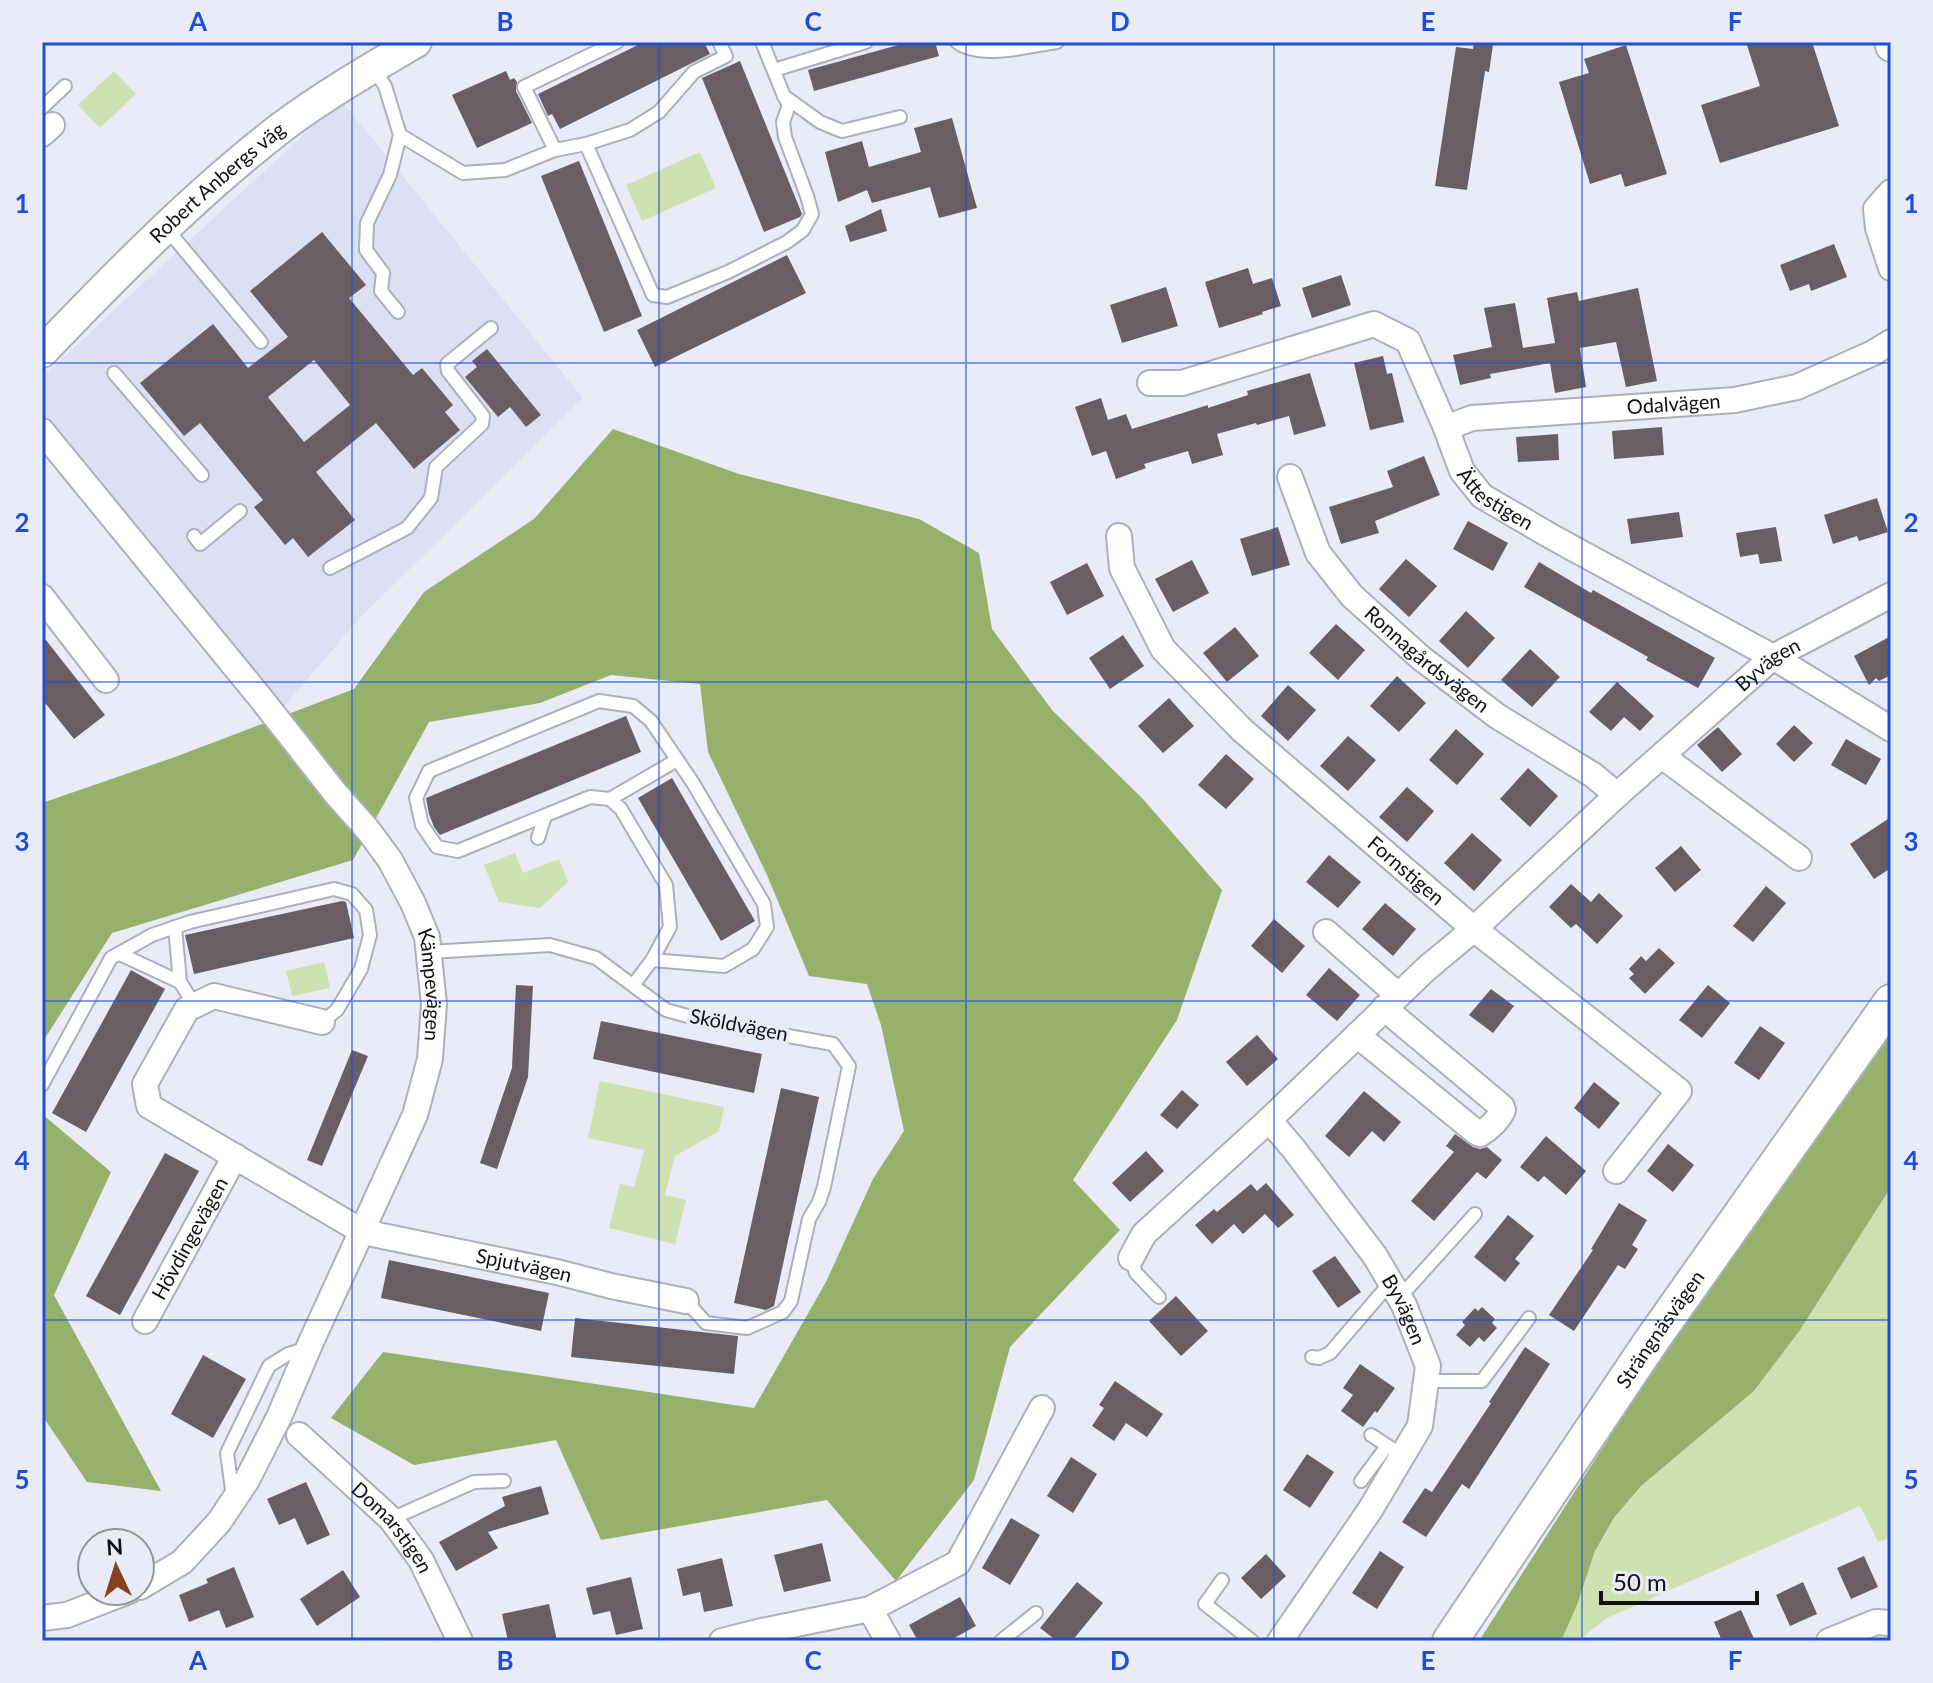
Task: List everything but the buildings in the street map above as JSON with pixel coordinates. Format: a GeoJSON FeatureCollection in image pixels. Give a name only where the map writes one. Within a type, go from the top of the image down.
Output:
{"type":"FeatureCollection","features":[{"type":"Feature","properties":{"kind":"main road","name":"Strängnäsvägen"},"geometry":{"type":"LineString","coordinates":[[1450,1641],[1650,1343],[1886,1011]]}},
{"type":"Feature","properties":{"kind":"street","name":"Robert Anbergs väg"},"geometry":{"type":"LineString","coordinates":[[42,352],[165,228],[234,166],[276,132],[372,67],[416,42]]}},
{"type":"Feature","properties":{"kind":"street"},"geometry":{"type":"LineString","coordinates":[[1891,192],[1876,209],[1878,228],[1891,268]]}},
{"type":"Feature","properties":{"kind":"street","name":"Ättestigen"},"geometry":{"type":"LineString","coordinates":[[1150,383],[1182,383],[1374,324],[1408,341],[1462,471],[1482,496],[1773,657],[1891,729]]}},
{"type":"Feature","properties":{"kind":"street","name":"Odalvägen"},"geometry":{"type":"LineString","coordinates":[[1446,428],[1472,418],[1735,400],[1797,387],[1891,342]]}},
{"type":"Feature","properties":{"kind":"street","name":"Kämpevägen"},"geometry":{"type":"LineString","coordinates":[[42,431],[383,850],[413,903],[427,937],[429,952],[434,1004],[430,1059],[415,1115],[279,1417],[247,1480],[219,1522],[182,1562],[156,1577]]}},
{"type":"Feature","properties":{"kind":"street","name":"Ronnagårdsvägen"},"geometry":{"type":"LineString","coordinates":[[1290,477],[1318,553],[1352,596],[1421,658],[1497,716],[1593,775],[1617,795]]}},
{"type":"Feature","properties":{"kind":"street","name":"Fornstigen"},"geometry":{"type":"LineString","coordinates":[[1119,536],[1122,568],[1163,649],[1242,730],[1474,929],[1679,1091],[1616,1171]]}},
{"type":"Feature","properties":{"kind":"street","name":"Byvägen"},"geometry":{"type":"LineString","coordinates":[[1131,1258],[1144,1234],[1269,1120],[1391,1002],[1773,657],[1891,595]]}},
{"type":"Feature","properties":{"kind":"street"},"geometry":{"type":"LineString","coordinates":[[42,597],[106,680]]}},
{"type":"Feature","properties":{"kind":"street"},"geometry":{"type":"LineString","coordinates":[[1662,756],[1799,858]]}},
{"type":"Feature","properties":{"kind":"street"},"geometry":{"type":"LineString","coordinates":[[1326,932],[1391,1002],[1502,1107],[1501,1114],[1484,1132],[1476,1132],[1357,1035]]}},
{"type":"Feature","properties":{"kind":"street"},"geometry":{"type":"LineString","coordinates":[[194,1004],[214,996],[322,1022]]}},
{"type":"Feature","properties":{"kind":"street","name":"Hövdingevägen"},"geometry":{"type":"LineString","coordinates":[[194,1004],[187,1009],[145,1084],[149,1106],[363,1232]]}},
{"type":"Feature","properties":{"kind":"street","name":"Byvägen"},"geometry":{"type":"LineString","coordinates":[[1269,1120],[1358,1234],[1395,1290],[1428,1366],[1420,1426],[1395,1451],[1361,1523],[1280,1641]]}},
{"type":"Feature","properties":{"kind":"street","name":"Hövdingevägen"},"geometry":{"type":"LineString","coordinates":[[145,1321],[235,1156]]}},
{"type":"Feature","properties":{"kind":"street","name":"Spjutvägen"},"geometry":{"type":"LineString","coordinates":[[363,1232],[686,1301]]}},
{"type":"Feature","properties":{"kind":"street"},"geometry":{"type":"LineString","coordinates":[[722,1641],[870,1609],[958,1563],[1042,1408]]}},
{"type":"Feature","properties":{"kind":"street","name":"Domarstigen"},"geometry":{"type":"LineString","coordinates":[[299,1435],[391,1519],[421,1560],[460,1641]]}},
{"type":"Feature","properties":{"kind":"street"},"geometry":{"type":"LineString","coordinates":[[42,1618],[67,1615],[88,1607]]}},
{"type":"Feature","properties":{"kind":"street"},"geometry":{"type":"LineString","coordinates":[[870,1609],[888,1641]]}},
{"type":"Feature","properties":{"kind":"street"},"geometry":{"type":"LineString","coordinates":[[1829,1641],[1876,1622],[1891,1623]]}},
{"type":"Feature","properties":{"kind":"lane"},"geometry":{"type":"LineString","coordinates":[[555,150],[524,87],[617,42]]}},
{"type":"Feature","properties":{"kind":"lane"},"geometry":{"type":"LineString","coordinates":[[400,135],[463,173],[505,170],[555,150],[630,130],[659,112],[694,72],[726,56],[719,42]]}},
{"type":"Feature","properties":{"kind":"lane"},"geometry":{"type":"LineString","coordinates":[[586,144],[653,295],[667,297],[728,272],[787,242],[803,230],[812,214],[785,137],[783,122],[789,105],[762,42]]}},
{"type":"Feature","properties":{"kind":"lane"},"geometry":{"type":"LineString","coordinates":[[774,70],[866,42]]}},
{"type":"Feature","properties":{"kind":"lane"},"geometry":{"type":"LineString","coordinates":[[957,42],[965,48],[996,51],[1057,42]]}},
{"type":"Feature","properties":{"kind":"lane"},"geometry":{"type":"LineString","coordinates":[[372,67],[385,86],[400,135],[390,175],[367,223],[366,250],[383,273],[381,291],[398,312]]}},
{"type":"Feature","properties":{"kind":"lane"},"geometry":{"type":"LineString","coordinates":[[44,120],[65,86]]}},
{"type":"Feature","properties":{"kind":"lane"},"geometry":{"type":"LineString","coordinates":[[784,96],[820,122],[842,131],[900,117]]}},
{"type":"Feature","properties":{"kind":"lane"},"geometry":{"type":"LineString","coordinates":[[165,228],[261,342]]}},
{"type":"Feature","properties":{"kind":"lane"},"geometry":{"type":"LineString","coordinates":[[330,568],[407,528],[431,498],[436,467],[482,424],[483,416],[448,371],[447,364],[491,328]]}},
{"type":"Feature","properties":{"kind":"lane"},"geometry":{"type":"LineString","coordinates":[[114,373],[202,475]]}},
{"type":"Feature","properties":{"kind":"lane"},"geometry":{"type":"LineString","coordinates":[[194,536],[200,544],[240,511]]}},
{"type":"Feature","properties":{"kind":"lane"},"geometry":{"type":"LineString","coordinates":[[652,960],[724,966],[753,949],[767,927],[764,904],[693,783],[651,721],[633,706],[599,701],[429,771],[416,798],[422,825],[437,847],[458,851],[590,797],[610,799],[677,760]]}},
{"type":"Feature","properties":{"kind":"lane"},"geometry":{"type":"LineString","coordinates":[[610,799],[621,809],[666,885],[670,927],[652,960],[634,984]]}},
{"type":"Feature","properties":{"kind":"lane"},"geometry":{"type":"LineString","coordinates":[[538,838],[545,816]]}},
{"type":"Feature","properties":{"kind":"lane"},"geometry":{"type":"LineString","coordinates":[[42,1085],[111,958],[152,935],[175,927],[334,889],[352,894],[366,910],[370,935],[361,969],[337,1010],[322,1022]]}},
{"type":"Feature","properties":{"kind":"lane"},"geometry":{"type":"LineString","coordinates":[[175,927],[180,982],[194,1004]]}},
{"type":"Feature","properties":{"kind":"lane","name":"Sköldvägen"},"geometry":{"type":"LineString","coordinates":[[429,952],[550,945],[596,958],[666,1010],[709,1022],[833,1044],[849,1066],[824,1187],[809,1219],[791,1301],[783,1312],[747,1328],[706,1323],[686,1301]]}},
{"type":"Feature","properties":{"kind":"lane"},"geometry":{"type":"LineString","coordinates":[[120,954],[180,982]]}},
{"type":"Feature","properties":{"kind":"lane"},"geometry":{"type":"LineString","coordinates":[[1312,1357],[1319,1358],[1330,1353],[1475,1214]]}},
{"type":"Feature","properties":{"kind":"lane"},"geometry":{"type":"LineString","coordinates":[[1131,1258],[1136,1273],[1159,1297]]}},
{"type":"Feature","properties":{"kind":"lane"},"geometry":{"type":"LineString","coordinates":[[1426,1381],[1482,1381],[1529,1318]]}},
{"type":"Feature","properties":{"kind":"lane"},"geometry":{"type":"LineString","coordinates":[[1361,1481],[1395,1451],[1371,1435]]}},
{"type":"Feature","properties":{"kind":"lane"},"geometry":{"type":"LineString","coordinates":[[391,1519],[474,1482],[504,1481]]}},
{"type":"Feature","properties":{"kind":"lane"},"geometry":{"type":"LineString","coordinates":[[1222,1580],[1205,1604],[1252,1641]]}},
{"type":"Feature","properties":{"kind":"lane"},"geometry":{"type":"LineString","coordinates":[[1001,1641],[1036,1613]]}},
{"type":"Feature","properties":{"kind":"shaded area"},"geometry":{"type":"Polygon","coordinates":[[[341,100],[583,398],[360,618],[281,710],[42,425],[42,377],[341,100]]]}},
{"type":"Feature","properties":{"kind":"green space"},"geometry":{"type":"Polygon","coordinates":[[[114,71],[136,94],[100,128],[78,105],[114,71]]]}},
{"type":"Feature","properties":{"kind":"green space"},"geometry":{"type":"Polygon","coordinates":[[[700,152],[716,188],[642,221],[626,185],[700,152]]]}},
{"type":"Feature","properties":{"kind":"green space"},"geometry":{"type":"Polygon","coordinates":[[[613,429],[739,474],[919,519],[979,553],[992,629],[1052,710],[1143,799],[1222,890],[1177,1020],[1073,1180],[1120,1230],[1010,1347],[974,1480],[896,1581],[827,1500],[601,1540],[556,1440],[414,1465],[331,1418],[383,1352],[754,1408],[826,1282],[873,1179],[904,1131],[881,1025],[867,984],[809,976],[767,875],[708,752],[700,684],[611,675],[540,703],[429,722],[353,860],[112,933],[42,1043],[42,803],[175,757],[354,689],[424,592],[534,519],[613,429]]]}},
{"type":"Feature","properties":{"kind":"green space"},"geometry":{"type":"Polygon","coordinates":[[[515,853],[523,873],[559,859],[568,882],[540,908],[499,902],[484,865],[515,853]]]}},
{"type":"Feature","properties":{"kind":"green space"},"geometry":{"type":"Polygon","coordinates":[[[324,962],[330,988],[292,996],[286,971],[324,962]]]}},
{"type":"Feature","properties":{"kind":"green space"},"geometry":{"type":"Polygon","coordinates":[[[1891,1034],[1891,1187],[1800,1330],[1754,1391],[1641,1486],[1614,1518],[1595,1551],[1561,1641],[1479,1641],[1696,1302],[1891,1034]]]}},
{"type":"Feature","properties":{"kind":"green space"},"geometry":{"type":"Polygon","coordinates":[[[600,1081],[724,1107],[719,1131],[675,1156],[665,1195],[686,1200],[675,1244],[609,1228],[620,1184],[634,1187],[644,1150],[588,1138],[600,1081]]]}},
{"type":"Feature","properties":{"kind":"green space"},"geometry":{"type":"Polygon","coordinates":[[[42,1114],[111,1172],[54,1295],[161,1491],[87,1482],[42,1415],[42,1114]]]}},
{"type":"Feature","properties":{"kind":"green space"},"geometry":{"type":"Polygon","coordinates":[[[1891,1187],[1891,1537],[1878,1542],[1860,1506],[1607,1618],[1578,1641],[1554,1641],[1577,1605],[1595,1551],[1614,1519],[1641,1486],[1754,1391],[1800,1330],[1891,1187]]]}}]}
